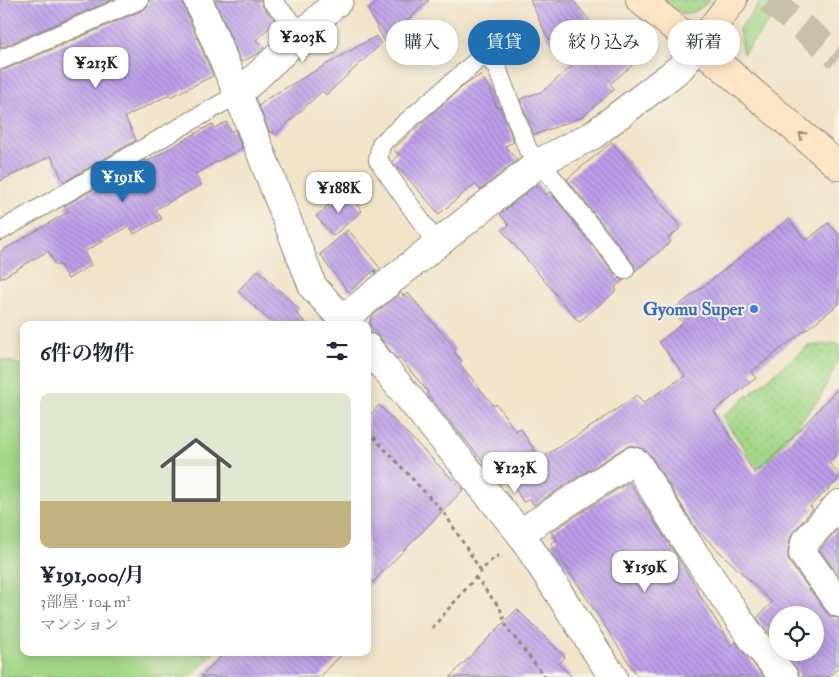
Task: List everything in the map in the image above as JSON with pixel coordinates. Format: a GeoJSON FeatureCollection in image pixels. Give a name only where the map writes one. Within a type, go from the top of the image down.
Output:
{"type":"FeatureCollection","features":[{"type":"Feature","properties":{"kind":"street"},"geometry":{"type":"LineString","coordinates":[[198,0],[238,94],[312,287],[345,321]]}},
{"type":"Feature","properties":{"kind":"street"},"geometry":{"type":"LineString","coordinates":[[238,94],[339,0]]}},
{"type":"Feature","properties":{"kind":"street"},"geometry":{"type":"LineString","coordinates":[[640,0],[668,22]]}},
{"type":"Feature","properties":{"kind":"street"},"geometry":{"type":"LineString","coordinates":[[718,20],[733,0]]}},
{"type":"Feature","properties":{"kind":"street"},"geometry":{"type":"LineString","coordinates":[[347,321],[437,244],[540,162],[593,135],[682,65]]}},
{"type":"Feature","properties":{"kind":"street"},"geometry":{"type":"LineString","coordinates":[[720,65],[839,166]]}},
{"type":"Feature","properties":{"kind":"street"},"geometry":{"type":"LineString","coordinates":[[371,352],[522,536],[613,677]]}},
{"type":"Feature","properties":{"kind":"street"},"geometry":{"type":"LineString","coordinates":[[522,536],[632,461],[637,463],[683,536],[754,641],[784,677]]}},
{"type":"Feature","properties":{"kind":"street"},"geometry":{"type":"LineString","coordinates":[[839,504],[805,542],[803,554],[839,603]]}},
{"type":"Feature","properties":{"kind":"lane"},"geometry":{"type":"LineString","coordinates":[[0,60],[139,0]]}},
{"type":"Feature","properties":{"kind":"lane"},"geometry":{"type":"LineString","coordinates":[[271,0],[303,34]]}},
{"type":"Feature","properties":{"kind":"lane"},"geometry":{"type":"LineString","coordinates":[[437,244],[378,160],[381,144],[479,58],[484,57],[489,59],[497,68],[528,150],[540,162],[625,270]]}},
{"type":"Feature","properties":{"kind":"lane"},"geometry":{"type":"LineString","coordinates":[[0,231],[238,94]]}},
{"type":"Feature","properties":{"kind":"path"},"geometry":{"type":"LineString","coordinates":[[371,434],[445,514],[481,571]]}},
{"type":"Feature","properties":{"kind":"path"},"geometry":{"type":"LineString","coordinates":[[432,628],[489,562],[522,536]]}},
{"type":"Feature","properties":{"kind":"path"},"geometry":{"type":"LineString","coordinates":[[476,577],[500,608],[507,628],[545,677]]}},
{"type":"Feature","properties":{"kind":"green space"},"geometry":{"type":"Polygon","coordinates":[[[660,0],[710,0],[694,12],[684,13],[674,10],[660,0]]]}},
{"type":"Feature","properties":{"kind":"green space"},"geometry":{"type":"Polygon","coordinates":[[[762,0],[786,0],[743,54],[740,28],[762,0]]]}},
{"type":"Feature","properties":{"kind":"green space"},"geometry":{"type":"Polygon","coordinates":[[[839,343],[839,359],[819,399],[772,457],[758,468],[722,417],[808,346],[839,343]]]}},
{"type":"Feature","properties":{"kind":"green space"},"geometry":{"type":"Polygon","coordinates":[[[0,359],[20,365],[20,656],[211,656],[190,677],[0,677],[0,359]]]}},
{"type":"Feature","properties":{"kind":"building"},"geometry":{"type":"Polygon","coordinates":[[[0,0],[112,0],[0,48],[0,0]]]}},
{"type":"Feature","properties":{"kind":"building"},"geometry":{"type":"Polygon","coordinates":[[[149,0],[183,0],[213,76],[125,117],[136,140],[64,182],[51,156],[0,181],[0,70],[4,70],[143,10],[148,6],[149,0]]]}},
{"type":"Feature","properties":{"kind":"building"},"geometry":{"type":"Polygon","coordinates":[[[215,0],[261,0],[263,7],[276,21],[256,40],[264,48],[259,53],[241,62],[215,0]]]}},
{"type":"Feature","properties":{"kind":"building"},"geometry":{"type":"Polygon","coordinates":[[[380,0],[429,0],[408,20],[386,20],[385,42],[368,10],[380,0]]]}},
{"type":"Feature","properties":{"kind":"building"},"geometry":{"type":"Polygon","coordinates":[[[530,0],[573,0],[589,20],[550,20],[550,40],[530,0]]]}},
{"type":"Feature","properties":{"kind":"building"},"geometry":{"type":"Polygon","coordinates":[[[376,36],[381,44],[326,95],[322,91],[275,135],[272,131],[270,133],[259,106],[268,98],[376,36]]]}},
{"type":"Feature","properties":{"kind":"building"},"geometry":{"type":"Polygon","coordinates":[[[632,65],[610,84],[615,89],[582,117],[534,135],[520,99],[543,91],[572,66],[632,65]]]}},
{"type":"Feature","properties":{"kind":"building"},"geometry":{"type":"Polygon","coordinates":[[[480,75],[490,89],[497,108],[500,107],[514,142],[505,146],[517,160],[480,190],[475,184],[439,214],[392,161],[399,155],[393,149],[462,87],[480,75]]]}},
{"type":"Feature","properties":{"kind":"building"},"geometry":{"type":"Polygon","coordinates":[[[226,122],[231,132],[235,129],[242,148],[195,174],[201,185],[156,209],[162,219],[134,234],[129,226],[84,252],[91,265],[68,279],[59,264],[56,266],[48,251],[0,279],[0,252],[68,212],[64,206],[212,124],[215,128],[226,122]]]}},
{"type":"Feature","properties":{"kind":"building"},"geometry":{"type":"Polygon","coordinates":[[[612,142],[681,228],[668,238],[671,242],[635,271],[633,263],[567,179],[612,142]]]}},
{"type":"Feature","properties":{"kind":"building"},"geometry":{"type":"Polygon","coordinates":[[[537,184],[546,195],[550,192],[617,277],[624,280],[615,287],[617,290],[579,322],[502,230],[509,225],[500,214],[537,184]]]}},
{"type":"Feature","properties":{"kind":"building"},"geometry":{"type":"Polygon","coordinates":[[[345,191],[362,211],[333,236],[316,216],[345,191]]]}},
{"type":"Feature","properties":{"kind":"building"},"geometry":{"type":"Polygon","coordinates":[[[789,219],[806,241],[828,223],[839,234],[839,304],[751,372],[756,378],[714,411],[755,474],[794,436],[839,387],[839,451],[829,463],[839,474],[839,479],[810,506],[813,509],[793,532],[788,552],[790,563],[822,606],[769,606],[769,633],[757,618],[772,602],[697,530],[650,455],[643,449],[631,445],[624,448],[534,505],[530,499],[523,502],[515,488],[512,489],[506,479],[501,483],[427,394],[428,392],[399,357],[397,359],[371,327],[371,321],[371,317],[401,293],[404,296],[408,293],[456,350],[454,352],[462,361],[459,363],[494,406],[496,404],[516,431],[520,428],[540,459],[637,395],[643,403],[685,376],[659,342],[683,323],[673,310],[789,219]]]}},
{"type":"Feature","properties":{"kind":"building"},"geometry":{"type":"Polygon","coordinates":[[[348,230],[381,269],[375,273],[376,269],[349,292],[320,254],[348,230]]]}},
{"type":"Feature","properties":{"kind":"building"},"geometry":{"type":"Polygon","coordinates":[[[258,270],[299,309],[296,313],[304,321],[270,321],[238,291],[258,270]]]}},
{"type":"Feature","properties":{"kind":"building"},"geometry":{"type":"Polygon","coordinates":[[[379,405],[463,490],[371,584],[371,414],[379,405]]]}},
{"type":"Feature","properties":{"kind":"building"},"geometry":{"type":"Polygon","coordinates":[[[629,482],[732,646],[736,642],[764,677],[638,677],[551,543],[557,540],[551,532],[629,482]]]}},
{"type":"Feature","properties":{"kind":"building"},"geometry":{"type":"Polygon","coordinates":[[[836,530],[839,533],[839,577],[820,550],[836,530]]]}},
{"type":"Feature","properties":{"kind":"building"},"geometry":{"type":"Polygon","coordinates":[[[517,609],[565,657],[559,664],[572,677],[450,677],[517,609]]]}},
{"type":"Feature","properties":{"kind":"building"},"geometry":{"type":"Polygon","coordinates":[[[824,609],[832,617],[839,618],[839,667],[828,677],[799,677],[796,667],[791,661],[824,661],[824,609]]]}},
{"type":"Feature","properties":{"kind":"building"},"geometry":{"type":"Polygon","coordinates":[[[221,656],[340,656],[320,677],[201,677],[221,656]]]}},
{"type":"Feature","properties":{"kind":"tunnel"},"geometry":{"type":"LineString","coordinates":[[769,0],[839,57]]}},
{"type":"Feature","properties":{"kind":"place","name":"Gyomu Super"},"geometry":{"type":"Point","coordinates":[754,309]}}]}
